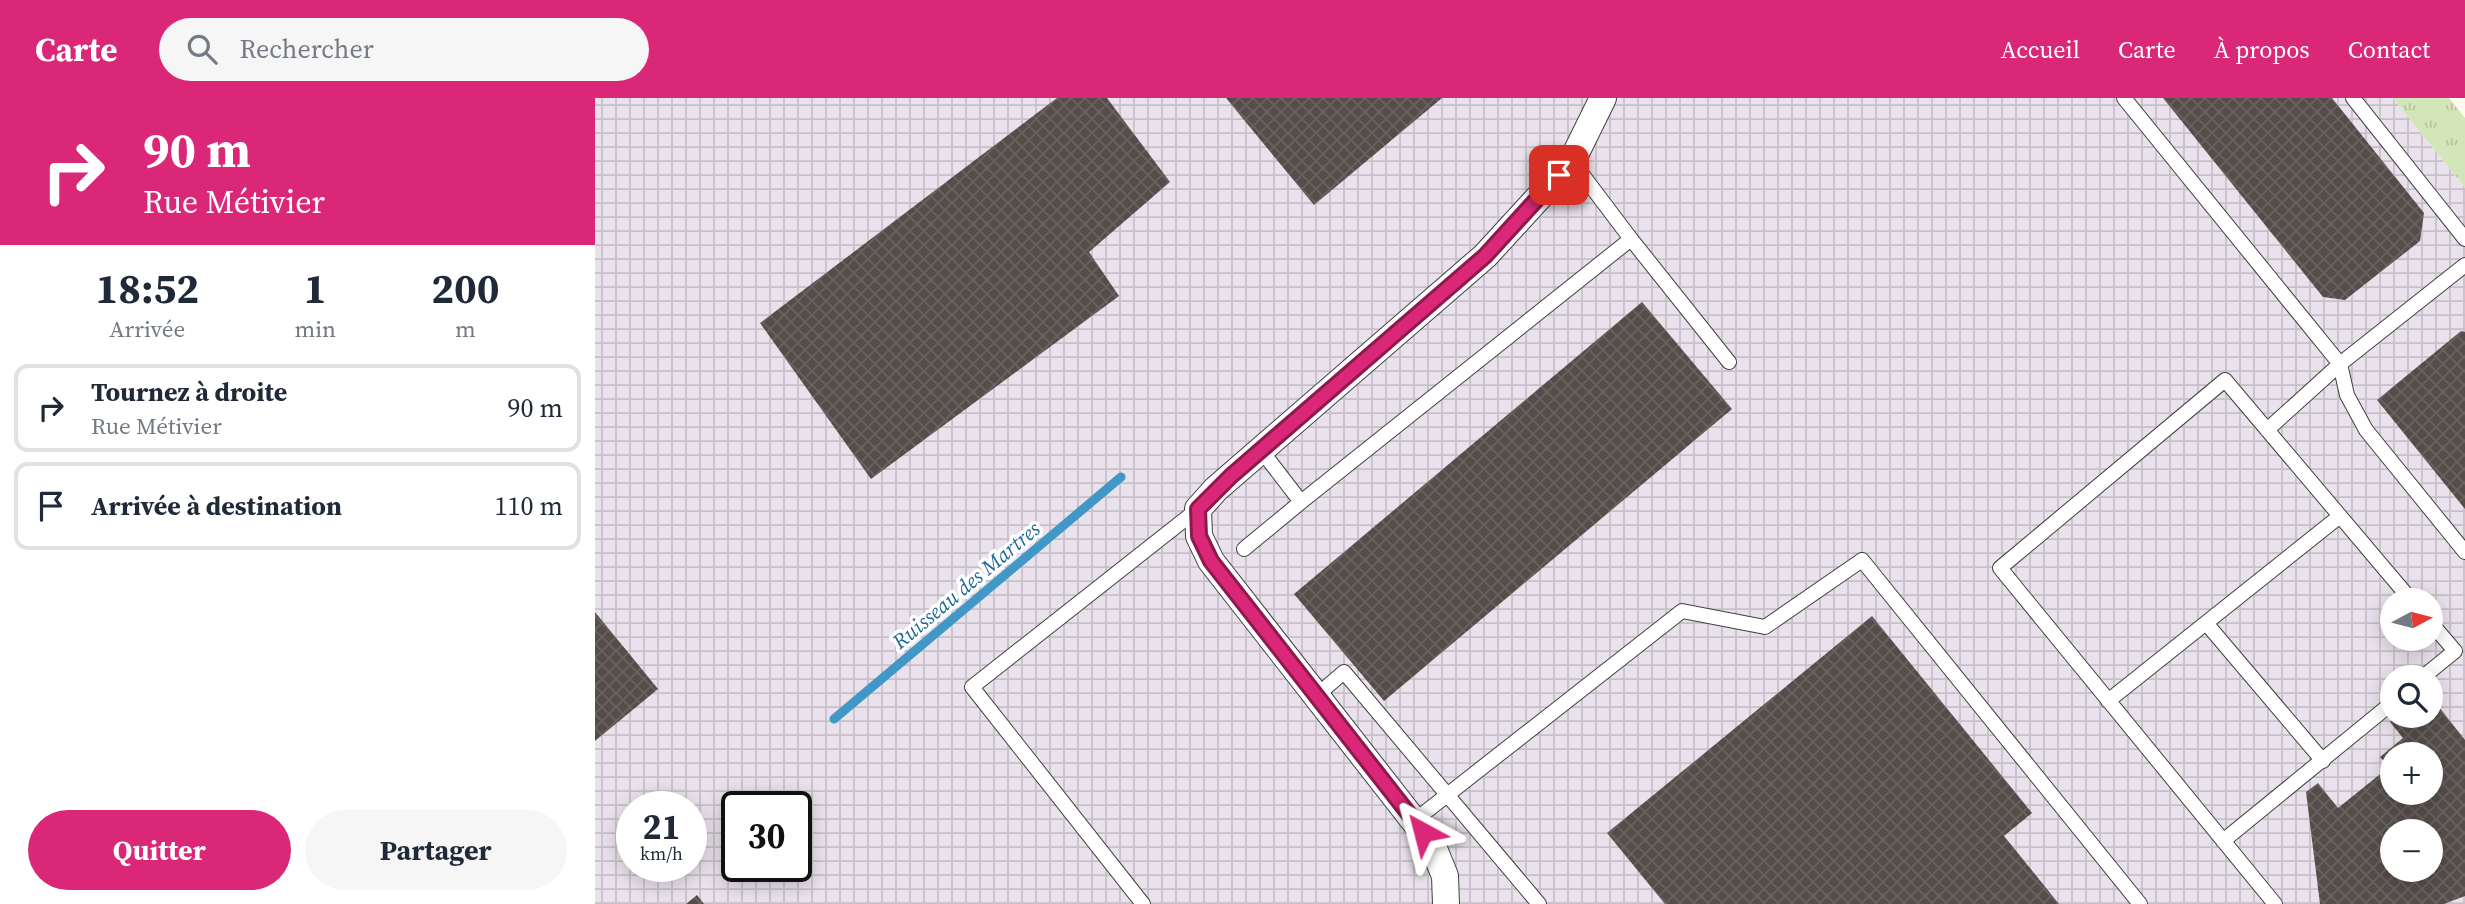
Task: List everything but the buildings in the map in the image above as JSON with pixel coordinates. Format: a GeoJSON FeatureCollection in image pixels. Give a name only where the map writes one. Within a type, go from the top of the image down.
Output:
{"type":"FeatureCollection","features":[{"type":"Feature","properties":{"kind":"street"},"geometry":{"type":"LineString","coordinates":[[1446,904],[1445,876],[1432,844],[1211,561],[1199,536],[1198,509],[1216,489],[1485,256],[1572,161],[1603,98]]}},
{"type":"Feature","properties":{"kind":"lane"},"geometry":{"type":"LineString","coordinates":[[2124,98],[2340,364],[2347,395],[2366,430],[2465,552]]}},
{"type":"Feature","properties":{"kind":"lane"},"geometry":{"type":"LineString","coordinates":[[2353,98],[2465,239]]}},
{"type":"Feature","properties":{"kind":"lane"},"geometry":{"type":"LineString","coordinates":[[1572,161],[1729,362]]}},
{"type":"Feature","properties":{"kind":"lane"},"geometry":{"type":"LineString","coordinates":[[1244,549],[1631,239]]}},
{"type":"Feature","properties":{"kind":"lane"},"geometry":{"type":"LineString","coordinates":[[2267,430],[2340,364],[2465,265]]}},
{"type":"Feature","properties":{"kind":"lane"},"geometry":{"type":"LineString","coordinates":[[2275,904],[2000,568],[2225,380],[2401,588]]}},
{"type":"Feature","properties":{"kind":"lane"},"geometry":{"type":"LineString","coordinates":[[1261,450],[1301,502]]}},
{"type":"Feature","properties":{"kind":"lane"},"geometry":{"type":"LineString","coordinates":[[1143,904],[972,687],[1198,509]]}},
{"type":"Feature","properties":{"kind":"lane"},"geometry":{"type":"LineString","coordinates":[[2108,701],[2340,516]]}},
{"type":"Feature","properties":{"kind":"lane"},"geometry":{"type":"LineString","coordinates":[[1414,821],[1682,611],[1765,627],[1862,560],[2140,904]]}},
{"type":"Feature","properties":{"kind":"lane"},"geometry":{"type":"LineString","coordinates":[[2206,624],[2323,761]]}},
{"type":"Feature","properties":{"kind":"lane"},"geometry":{"type":"LineString","coordinates":[[2441,665],[2460,652],[2443,635]]}},
{"type":"Feature","properties":{"kind":"lane"},"geometry":{"type":"LineString","coordinates":[[1316,696],[1345,672],[1539,904]]}},
{"type":"Feature","properties":{"kind":"lane"},"geometry":{"type":"LineString","coordinates":[[2223,841],[2380,713]]}},
{"type":"Feature","properties":{"kind":"shaded area"},"geometry":{"type":"Polygon","coordinates":[[[595,98],[2393,98],[2465,188],[2465,904],[595,904],[595,98]]]}},
{"type":"Feature","properties":{"kind":"green space"},"geometry":{"type":"Polygon","coordinates":[[[2393,98],[2449,98],[2465,118],[2465,188],[2393,98]]]}},
{"type":"Feature","properties":{"kind":"waterway","name":"Ruisseau des Martres"},"geometry":{"type":"LineString","coordinates":[[834,719],[1121,477]]}},
{"type":"Feature","properties":{"kind":"route"},"geometry":{"type":"LineString","coordinates":[[1423,832],[1211,561],[1199,536],[1198,509],[1216,489],[1485,256],[1559,175]]}}]}
